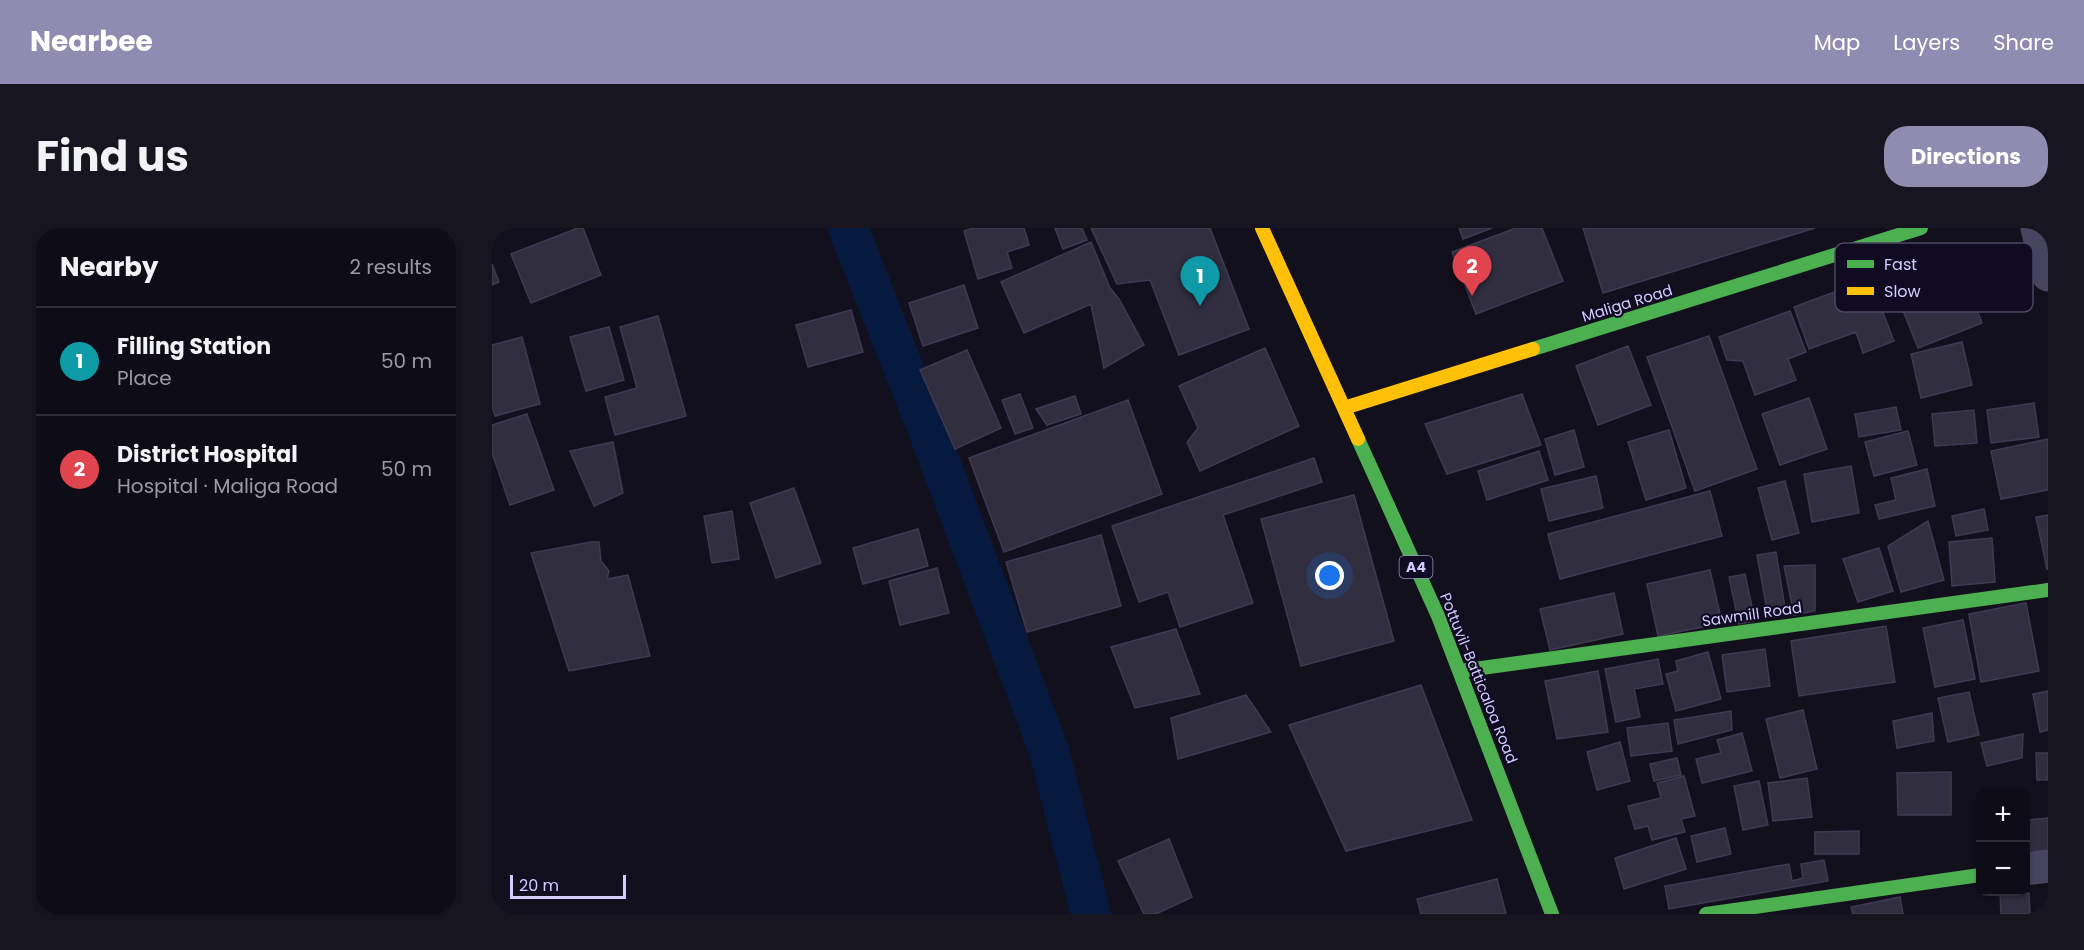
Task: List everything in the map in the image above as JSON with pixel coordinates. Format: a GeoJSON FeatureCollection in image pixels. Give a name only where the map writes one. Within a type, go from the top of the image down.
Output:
{"type":"FeatureCollection","features":[{"type":"Feature","properties":{"kind":"main road","name":"Pottuvil-Batticaloa Road"},"geometry":{"type":"LineString","coordinates":[[1262,228],[1438,616],[1552,914]]}},
{"type":"Feature","properties":{"kind":"main road","name":"Maliga Road"},"geometry":{"type":"LineString","coordinates":[[1873,243],[1921,228]]}},
{"type":"Feature","properties":{"kind":"main road","name":"Maliga Road"},"geometry":{"type":"LineString","coordinates":[[1344,408],[1835,255]]}},
{"type":"Feature","properties":{"kind":"main road","name":"Sawmill Road"},"geometry":{"type":"LineString","coordinates":[[1460,671],[2048,590]]}},
{"type":"Feature","properties":{"kind":"main road"},"geometry":{"type":"LineString","coordinates":[[1706,914],[1976,876]]}},
{"type":"Feature","properties":{"kind":"street"},"geometry":{"type":"LineString","coordinates":[[2037,228],[2048,275]]}},
{"type":"Feature","properties":{"kind":"street"},"geometry":{"type":"LineString","coordinates":[[2030,868],[2048,866]]}},
{"type":"Feature","properties":{"kind":"building"},"geometry":{"type":"Polygon","coordinates":[[[583,228],[601,275],[531,303],[511,254],[583,228]]]}},
{"type":"Feature","properties":{"kind":"building"},"geometry":{"type":"Polygon","coordinates":[[[973,228],[1024,228],[1029,245],[1007,252],[1012,268],[978,279],[964,231],[973,228]]]}},
{"type":"Feature","properties":{"kind":"building"},"geometry":{"type":"Polygon","coordinates":[[[1055,228],[1082,228],[1087,240],[1063,249],[1055,228]]]}},
{"type":"Feature","properties":{"kind":"building"},"geometry":{"type":"Polygon","coordinates":[[[1091,228],[1210,228],[1249,329],[1179,355],[1150,280],[1117,284],[1091,228]]]}},
{"type":"Feature","properties":{"kind":"building"},"geometry":{"type":"Polygon","coordinates":[[[1459,228],[1492,228],[1463,239],[1459,228]]]}},
{"type":"Feature","properties":{"kind":"building"},"geometry":{"type":"Polygon","coordinates":[[[1516,228],[1542,228],[1563,281],[1476,314],[1452,252],[1516,228]]]}},
{"type":"Feature","properties":{"kind":"building"},"geometry":{"type":"Polygon","coordinates":[[[1583,228],[1815,228],[1603,293],[1583,228]]]}},
{"type":"Feature","properties":{"kind":"building"},"geometry":{"type":"Polygon","coordinates":[[[1091,242],[1110,288],[1119,299],[1144,345],[1104,368],[1091,304],[1024,333],[1001,282],[1091,242]]]}},
{"type":"Feature","properties":{"kind":"building"},"geometry":{"type":"Polygon","coordinates":[[[492,264],[499,282],[492,285],[492,264]]]}},
{"type":"Feature","properties":{"kind":"building"},"geometry":{"type":"Polygon","coordinates":[[[964,285],[978,328],[923,346],[909,303],[964,285]]]}},
{"type":"Feature","properties":{"kind":"building"},"geometry":{"type":"Polygon","coordinates":[[[1835,292],[1835,312],[1883,312],[1894,341],[1863,353],[1856,332],[1809,349],[1794,307],[1835,292]]]}},
{"type":"Feature","properties":{"kind":"building"},"geometry":{"type":"Polygon","coordinates":[[[851,310],[863,352],[808,367],[796,325],[851,310]]]}},
{"type":"Feature","properties":{"kind":"building"},"geometry":{"type":"Polygon","coordinates":[[[1790,311],[1806,352],[1788,359],[1796,380],[1755,395],[1743,361],[1727,360],[1719,337],[1790,311]]]}},
{"type":"Feature","properties":{"kind":"building"},"geometry":{"type":"Polygon","coordinates":[[[1903,312],[1978,312],[1982,323],[1918,348],[1903,312]]]}},
{"type":"Feature","properties":{"kind":"building"},"geometry":{"type":"Polygon","coordinates":[[[658,316],[686,416],[615,435],[605,397],[637,388],[620,327],[658,316]]]}},
{"type":"Feature","properties":{"kind":"building"},"geometry":{"type":"Polygon","coordinates":[[[609,327],[624,380],[586,391],[570,337],[609,327]]]}},
{"type":"Feature","properties":{"kind":"building"},"geometry":{"type":"Polygon","coordinates":[[[1709,336],[1757,469],[1695,491],[1647,357],[1709,336]]]}},
{"type":"Feature","properties":{"kind":"building"},"geometry":{"type":"Polygon","coordinates":[[[522,337],[540,404],[495,416],[492,406],[492,345],[522,337]]]}},
{"type":"Feature","properties":{"kind":"building"},"geometry":{"type":"Polygon","coordinates":[[[1962,342],[1972,385],[1921,398],[1911,354],[1962,342]]]}},
{"type":"Feature","properties":{"kind":"building"},"geometry":{"type":"Polygon","coordinates":[[[1628,346],[1651,405],[1598,425],[1576,366],[1628,346]]]}},
{"type":"Feature","properties":{"kind":"building"},"geometry":{"type":"Polygon","coordinates":[[[1265,348],[1299,426],[1200,471],[1187,442],[1198,428],[1179,386],[1265,348]]]}},
{"type":"Feature","properties":{"kind":"building"},"geometry":{"type":"Polygon","coordinates":[[[967,350],[1001,428],[955,449],[920,370],[967,350]]]}},
{"type":"Feature","properties":{"kind":"building"},"geometry":{"type":"Polygon","coordinates":[[[1020,394],[1033,428],[1015,434],[1002,400],[1020,394]]]}},
{"type":"Feature","properties":{"kind":"building"},"geometry":{"type":"Polygon","coordinates":[[[1522,394],[1541,445],[1447,474],[1425,424],[1522,394]]]}},
{"type":"Feature","properties":{"kind":"building"},"geometry":{"type":"Polygon","coordinates":[[[1075,396],[1081,414],[1047,425],[1036,409],[1075,396]]]}},
{"type":"Feature","properties":{"kind":"building"},"geometry":{"type":"Polygon","coordinates":[[[1809,398],[1827,449],[1780,465],[1762,414],[1809,398]]]}},
{"type":"Feature","properties":{"kind":"building"},"geometry":{"type":"Polygon","coordinates":[[[1128,400],[1162,494],[1004,552],[969,458],[1128,400]]]}},
{"type":"Feature","properties":{"kind":"building"},"geometry":{"type":"Polygon","coordinates":[[[2034,403],[2039,437],[1991,443],[1987,410],[2034,403]]]}},
{"type":"Feature","properties":{"kind":"building"},"geometry":{"type":"Polygon","coordinates":[[[1896,407],[1901,430],[1859,437],[1855,414],[1896,407]]]}},
{"type":"Feature","properties":{"kind":"building"},"geometry":{"type":"Polygon","coordinates":[[[1974,410],[1977,443],[1935,446],[1932,414],[1974,410]]]}},
{"type":"Feature","properties":{"kind":"building"},"geometry":{"type":"Polygon","coordinates":[[[527,414],[554,490],[510,505],[492,453],[492,425],[527,414]]]}},
{"type":"Feature","properties":{"kind":"building"},"geometry":{"type":"Polygon","coordinates":[[[1574,430],[1584,467],[1555,475],[1545,439],[1574,430]]]}},
{"type":"Feature","properties":{"kind":"building"},"geometry":{"type":"Polygon","coordinates":[[[1669,430],[1686,488],[1646,500],[1628,442],[1669,430]]]}},
{"type":"Feature","properties":{"kind":"building"},"geometry":{"type":"Polygon","coordinates":[[[1908,431],[1917,465],[1874,476],[1865,442],[1908,431]]]}},
{"type":"Feature","properties":{"kind":"building"},"geometry":{"type":"Polygon","coordinates":[[[2048,439],[2048,490],[2001,499],[1991,451],[2048,439]]]}},
{"type":"Feature","properties":{"kind":"building"},"geometry":{"type":"Polygon","coordinates":[[[613,442],[623,493],[594,506],[570,451],[613,442]]]}},
{"type":"Feature","properties":{"kind":"building"},"geometry":{"type":"Polygon","coordinates":[[[1539,451],[1548,480],[1487,500],[1478,471],[1539,451]]]}},
{"type":"Feature","properties":{"kind":"building"},"geometry":{"type":"Polygon","coordinates":[[[1314,458],[1322,482],[1223,515],[1253,603],[1180,627],[1168,592],[1139,602],[1112,526],[1314,458]]]}},
{"type":"Feature","properties":{"kind":"building"},"geometry":{"type":"Polygon","coordinates":[[[1851,466],[1859,513],[1812,522],[1804,474],[1851,466]]]}},
{"type":"Feature","properties":{"kind":"building"},"geometry":{"type":"Polygon","coordinates":[[[1927,469],[1935,506],[1879,519],[1875,505],[1896,500],[1891,478],[1927,469]]]}},
{"type":"Feature","properties":{"kind":"building"},"geometry":{"type":"Polygon","coordinates":[[[1596,476],[1603,508],[1549,521],[1541,489],[1596,476]]]}},
{"type":"Feature","properties":{"kind":"building"},"geometry":{"type":"Polygon","coordinates":[[[1785,481],[1799,533],[1772,540],[1758,488],[1785,481]]]}},
{"type":"Feature","properties":{"kind":"building"},"geometry":{"type":"Polygon","coordinates":[[[794,488],[821,563],[776,578],[750,503],[794,488]]]}},
{"type":"Feature","properties":{"kind":"building"},"geometry":{"type":"Polygon","coordinates":[[[1710,491],[1722,536],[1560,579],[1548,534],[1710,491]]]}},
{"type":"Feature","properties":{"kind":"building"},"geometry":{"type":"Polygon","coordinates":[[[1354,495],[1394,641],[1301,666],[1261,519],[1354,495]]]}},
{"type":"Feature","properties":{"kind":"building"},"geometry":{"type":"Polygon","coordinates":[[[1984,509],[1988,530],[1956,536],[1952,516],[1984,509]]]}},
{"type":"Feature","properties":{"kind":"building"},"geometry":{"type":"Polygon","coordinates":[[[732,511],[739,559],[712,563],[704,516],[732,511]]]}},
{"type":"Feature","properties":{"kind":"building"},"geometry":{"type":"Polygon","coordinates":[[[2048,515],[2048,569],[2047,569],[2036,517],[2048,515]]]}},
{"type":"Feature","properties":{"kind":"building"},"geometry":{"type":"Polygon","coordinates":[[[1928,521],[1944,580],[1901,592],[1888,546],[1928,521]]]}},
{"type":"Feature","properties":{"kind":"building"},"geometry":{"type":"Polygon","coordinates":[[[918,529],[928,566],[863,584],[853,548],[918,529]]]}},
{"type":"Feature","properties":{"kind":"building"},"geometry":{"type":"Polygon","coordinates":[[[1101,535],[1121,606],[1027,632],[1006,562],[1101,535]]]}},
{"type":"Feature","properties":{"kind":"building"},"geometry":{"type":"Polygon","coordinates":[[[1992,538],[1995,582],[1952,586],[1949,542],[1992,538]]]}},
{"type":"Feature","properties":{"kind":"building"},"geometry":{"type":"Polygon","coordinates":[[[599,542],[601,561],[609,571],[607,579],[628,575],[650,656],[569,671],[531,553],[599,542]]]}},
{"type":"Feature","properties":{"kind":"building"},"geometry":{"type":"Polygon","coordinates":[[[1879,548],[1893,591],[1858,602],[1843,559],[1879,548]]]}},
{"type":"Feature","properties":{"kind":"building"},"geometry":{"type":"Polygon","coordinates":[[[1776,552],[1786,614],[1768,616],[1757,555],[1776,552]]]}},
{"type":"Feature","properties":{"kind":"building"},"geometry":{"type":"Polygon","coordinates":[[[1815,565],[1815,611],[1794,615],[1784,566],[1815,565]]]}},
{"type":"Feature","properties":{"kind":"building"},"geometry":{"type":"Polygon","coordinates":[[[937,568],[949,613],[900,625],[889,581],[937,568]]]}},
{"type":"Feature","properties":{"kind":"building"},"geometry":{"type":"Polygon","coordinates":[[[1710,570],[1722,623],[1658,636],[1647,584],[1710,570]]]}},
{"type":"Feature","properties":{"kind":"building"},"geometry":{"type":"Polygon","coordinates":[[[1745,574],[1755,621],[1739,624],[1729,577],[1745,574]]]}},
{"type":"Feature","properties":{"kind":"building"},"geometry":{"type":"Polygon","coordinates":[[[1614,593],[1623,634],[1550,650],[1540,609],[1614,593]]]}},
{"type":"Feature","properties":{"kind":"building"},"geometry":{"type":"Polygon","coordinates":[[[2026,603],[2039,671],[1981,682],[1969,614],[2026,603]]]}},
{"type":"Feature","properties":{"kind":"building"},"geometry":{"type":"Polygon","coordinates":[[[1963,620],[1975,679],[1935,687],[1923,628],[1963,620]]]}},
{"type":"Feature","properties":{"kind":"building"},"geometry":{"type":"Polygon","coordinates":[[[1886,626],[1895,682],[1799,696],[1791,641],[1886,626]]]}},
{"type":"Feature","properties":{"kind":"building"},"geometry":{"type":"Polygon","coordinates":[[[1176,629],[1200,694],[1135,708],[1111,647],[1176,629]]]}},
{"type":"Feature","properties":{"kind":"building"},"geometry":{"type":"Polygon","coordinates":[[[1765,649],[1770,686],[1727,692],[1722,655],[1765,649]]]}},
{"type":"Feature","properties":{"kind":"building"},"geometry":{"type":"Polygon","coordinates":[[[1708,652],[1721,699],[1676,711],[1666,674],[1678,671],[1676,661],[1708,652]]]}},
{"type":"Feature","properties":{"kind":"building"},"geometry":{"type":"Polygon","coordinates":[[[1658,659],[1663,684],[1634,689],[1640,717],[1616,722],[1605,669],[1658,659]]]}},
{"type":"Feature","properties":{"kind":"building"},"geometry":{"type":"Polygon","coordinates":[[[1598,671],[1608,732],[1557,739],[1545,681],[1598,671]]]}},
{"type":"Feature","properties":{"kind":"building"},"geometry":{"type":"Polygon","coordinates":[[[1421,685],[1472,820],[1346,851],[1289,725],[1421,685]]]}},
{"type":"Feature","properties":{"kind":"building"},"geometry":{"type":"Polygon","coordinates":[[[2048,691],[2048,730],[2040,732],[2033,694],[2048,691]]]}},
{"type":"Feature","properties":{"kind":"building"},"geometry":{"type":"Polygon","coordinates":[[[1969,692],[1979,735],[1948,742],[1938,698],[1969,692]]]}},
{"type":"Feature","properties":{"kind":"building"},"geometry":{"type":"Polygon","coordinates":[[[1246,695],[1271,732],[1178,759],[1171,718],[1246,695]]]}},
{"type":"Feature","properties":{"kind":"building"},"geometry":{"type":"Polygon","coordinates":[[[1803,710],[1817,769],[1780,778],[1766,719],[1803,710]]]}},
{"type":"Feature","properties":{"kind":"building"},"geometry":{"type":"Polygon","coordinates":[[[1731,711],[1732,730],[1678,744],[1674,720],[1731,711]]]}},
{"type":"Feature","properties":{"kind":"building"},"geometry":{"type":"Polygon","coordinates":[[[1932,713],[1934,741],[1897,748],[1893,721],[1932,713]]]}},
{"type":"Feature","properties":{"kind":"building"},"geometry":{"type":"Polygon","coordinates":[[[1668,723],[1672,751],[1631,756],[1627,728],[1668,723]]]}},
{"type":"Feature","properties":{"kind":"building"},"geometry":{"type":"Polygon","coordinates":[[[1742,733],[1752,771],[1702,783],[1696,759],[1721,753],[1717,740],[1742,733]]]}},
{"type":"Feature","properties":{"kind":"building"},"geometry":{"type":"Polygon","coordinates":[[[2023,734],[2022,758],[1987,766],[1981,743],[2023,734]]]}},
{"type":"Feature","properties":{"kind":"building"},"geometry":{"type":"Polygon","coordinates":[[[1620,742],[1630,781],[1597,790],[1587,752],[1620,742]]]}},
{"type":"Feature","properties":{"kind":"building"},"geometry":{"type":"Polygon","coordinates":[[[2036,753],[2048,753],[2048,780],[2037,780],[2036,753]]]}},
{"type":"Feature","properties":{"kind":"building"},"geometry":{"type":"Polygon","coordinates":[[[1677,758],[1681,775],[1654,781],[1650,764],[1677,758]]]}},
{"type":"Feature","properties":{"kind":"building"},"geometry":{"type":"Polygon","coordinates":[[[1951,772],[1951,815],[1898,815],[1897,773],[1951,772]]]}},
{"type":"Feature","properties":{"kind":"building"},"geometry":{"type":"Polygon","coordinates":[[[1684,776],[1695,816],[1681,819],[1685,832],[1652,840],[1648,826],[1635,829],[1628,806],[1661,798],[1657,783],[1684,776]]]}},
{"type":"Feature","properties":{"kind":"building"},"geometry":{"type":"Polygon","coordinates":[[[1807,778],[1812,817],[1773,821],[1768,783],[1807,778]]]}},
{"type":"Feature","properties":{"kind":"building"},"geometry":{"type":"Polygon","coordinates":[[[1759,781],[1768,825],[1743,830],[1734,786],[1759,781]]]}},
{"type":"Feature","properties":{"kind":"building"},"geometry":{"type":"Polygon","coordinates":[[[2048,818],[2048,859],[2030,861],[2030,820],[2048,818]]]}},
{"type":"Feature","properties":{"kind":"building"},"geometry":{"type":"Polygon","coordinates":[[[1725,828],[1731,854],[1697,862],[1691,836],[1725,828]]]}},
{"type":"Feature","properties":{"kind":"building"},"geometry":{"type":"Polygon","coordinates":[[[1859,831],[1859,854],[1815,854],[1815,832],[1859,831]]]}},
{"type":"Feature","properties":{"kind":"building"},"geometry":{"type":"Polygon","coordinates":[[[1676,838],[1686,869],[1624,889],[1615,858],[1676,838]]]}},
{"type":"Feature","properties":{"kind":"building"},"geometry":{"type":"Polygon","coordinates":[[[1169,839],[1192,897],[1156,914],[1144,914],[1118,861],[1169,839]]]}},
{"type":"Feature","properties":{"kind":"building"},"geometry":{"type":"Polygon","coordinates":[[[1824,860],[1828,881],[1669,909],[1665,886],[1789,864],[1792,881],[1803,878],[1801,864],[1824,860]]]}},
{"type":"Feature","properties":{"kind":"building"},"geometry":{"type":"Polygon","coordinates":[[[1497,879],[1506,914],[1421,914],[1417,899],[1497,879]]]}},
{"type":"Feature","properties":{"kind":"building"},"geometry":{"type":"Polygon","coordinates":[[[2000,896],[2029,896],[2030,914],[2001,914],[2000,896]]]}},
{"type":"Feature","properties":{"kind":"building"},"geometry":{"type":"Polygon","coordinates":[[[1900,897],[1903,914],[1853,914],[1851,907],[1900,897]]]}},
{"type":"Feature","properties":{"kind":"waterway"},"geometry":{"type":"LineString","coordinates":[[848,228],[929,433],[1048,748],[1091,914]]}},
{"type":"Feature","properties":{"kind":"traffic: fast"},"geometry":{"type":"LineString","coordinates":[[1873,243],[1921,228]]}},
{"type":"Feature","properties":{"kind":"traffic: fast"},"geometry":{"type":"LineString","coordinates":[[1533,349],[1835,255]]}},
{"type":"Feature","properties":{"kind":"traffic: fast"},"geometry":{"type":"LineString","coordinates":[[1358,439],[1438,616],[1552,914]]}},
{"type":"Feature","properties":{"kind":"traffic: fast"},"geometry":{"type":"LineString","coordinates":[[1460,671],[2048,590]]}},
{"type":"Feature","properties":{"kind":"traffic: fast"},"geometry":{"type":"LineString","coordinates":[[1706,914],[1976,876]]}},
{"type":"Feature","properties":{"kind":"traffic: slow"},"geometry":{"type":"LineString","coordinates":[[1262,228],[1358,439]]}},
{"type":"Feature","properties":{"kind":"traffic: slow"},"geometry":{"type":"LineString","coordinates":[[1344,408],[1533,349]]}},
{"type":"Feature","properties":{"kind":"place","name":"District Hospital"},"geometry":{"type":"Point","coordinates":[1472,296]}},
{"type":"Feature","properties":{"kind":"place","name":"Filling Station"},"geometry":{"type":"Point","coordinates":[1200,306]}}]}
